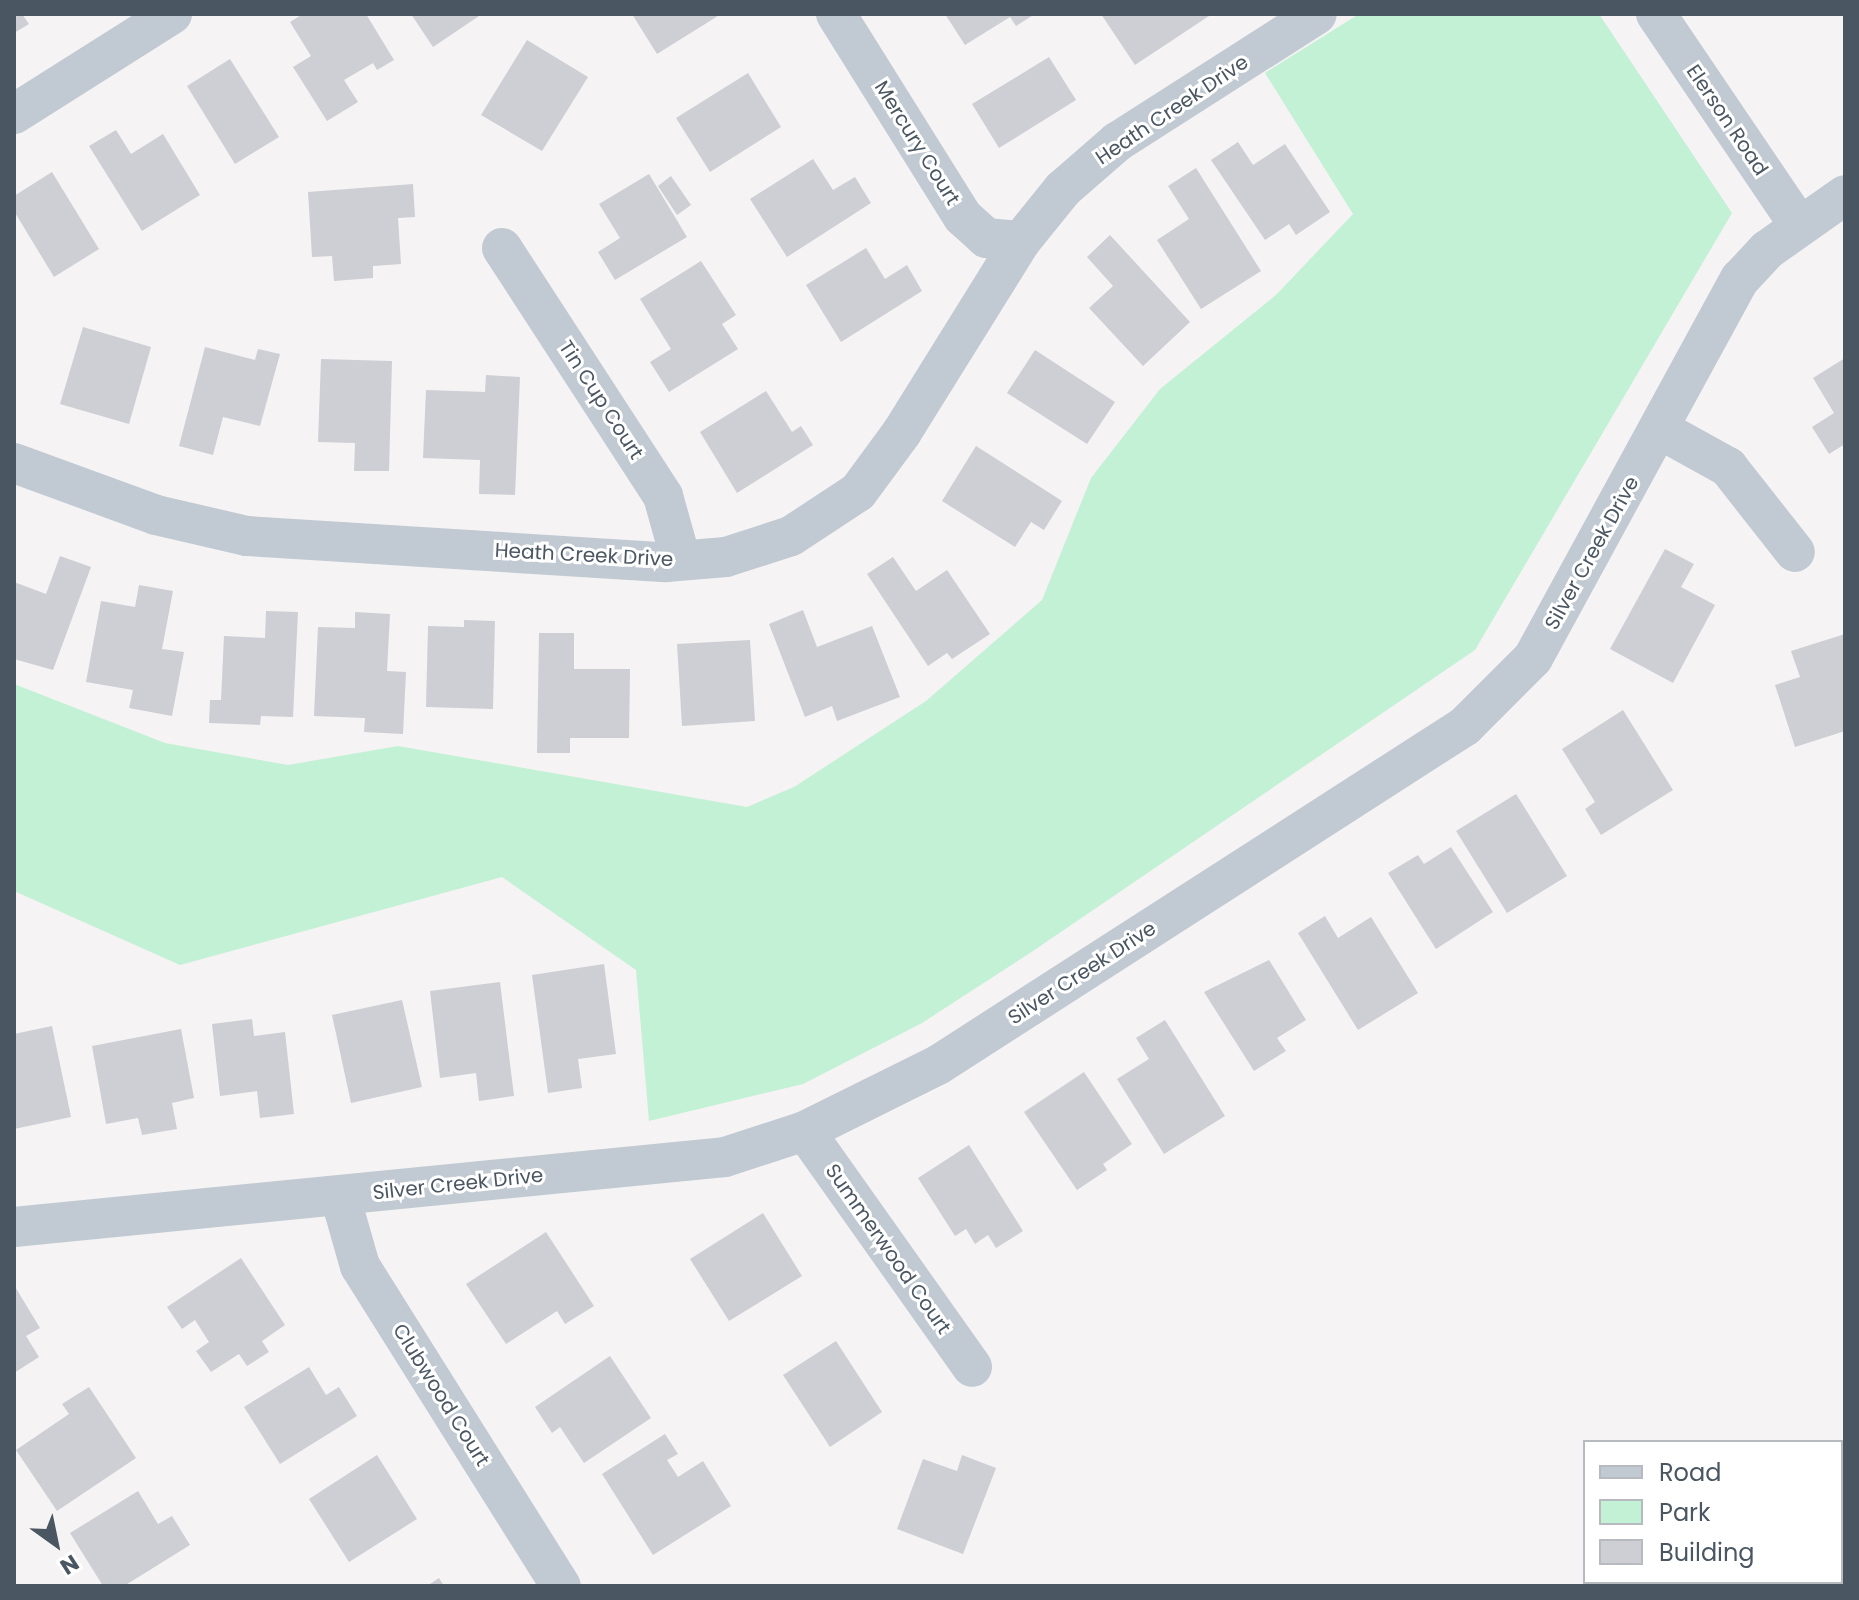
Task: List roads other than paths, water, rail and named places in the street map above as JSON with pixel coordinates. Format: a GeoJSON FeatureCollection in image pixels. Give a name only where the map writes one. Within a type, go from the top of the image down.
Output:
{"type":"FeatureCollection","features":[{"type":"Feature","properties":{"kind":"street"},"geometry":{"type":"LineString","coordinates":[[14,114],[172,14]]}},
{"type":"Feature","properties":{"kind":"street","name":"Mercury Court"},"geometry":{"type":"LineString","coordinates":[[836,14],[963,217],[986,238],[1021,241]]}},
{"type":"Feature","properties":{"kind":"street","name":"Heath Creek Drive"},"geometry":{"type":"LineString","coordinates":[[14,463],[156,515],[247,536],[681,560],[726,557],[791,536],[858,492],[902,432],[1021,241],[1063,189],[1117,142],[1317,14]]}},
{"type":"Feature","properties":{"kind":"street","name":"Elerson Road"},"geometry":{"type":"LineString","coordinates":[[1656,14],[1799,225]]}},
{"type":"Feature","properties":{"kind":"street","name":"Silver Creek Drive"},"geometry":{"type":"LineString","coordinates":[[14,1227],[725,1157],[805,1131],[938,1065],[1465,726],[1533,658],[1661,430],[1740,279],[1799,225],[1845,195]]}},
{"type":"Feature","properties":{"kind":"street","name":"Tin Cup Court"},"geometry":{"type":"LineString","coordinates":[[502,248],[663,496],[681,560]]}},
{"type":"Feature","properties":{"kind":"street"},"geometry":{"type":"LineString","coordinates":[[1661,430],[1728,467],[1795,552]]}},
{"type":"Feature","properties":{"kind":"street","name":"Summerwood Court"},"geometry":{"type":"LineString","coordinates":[[805,1131],[972,1367]]}},
{"type":"Feature","properties":{"kind":"street","name":"Clubwood Court"},"geometry":{"type":"LineString","coordinates":[[340,1196],[360,1266],[561,1586]]}}]}
